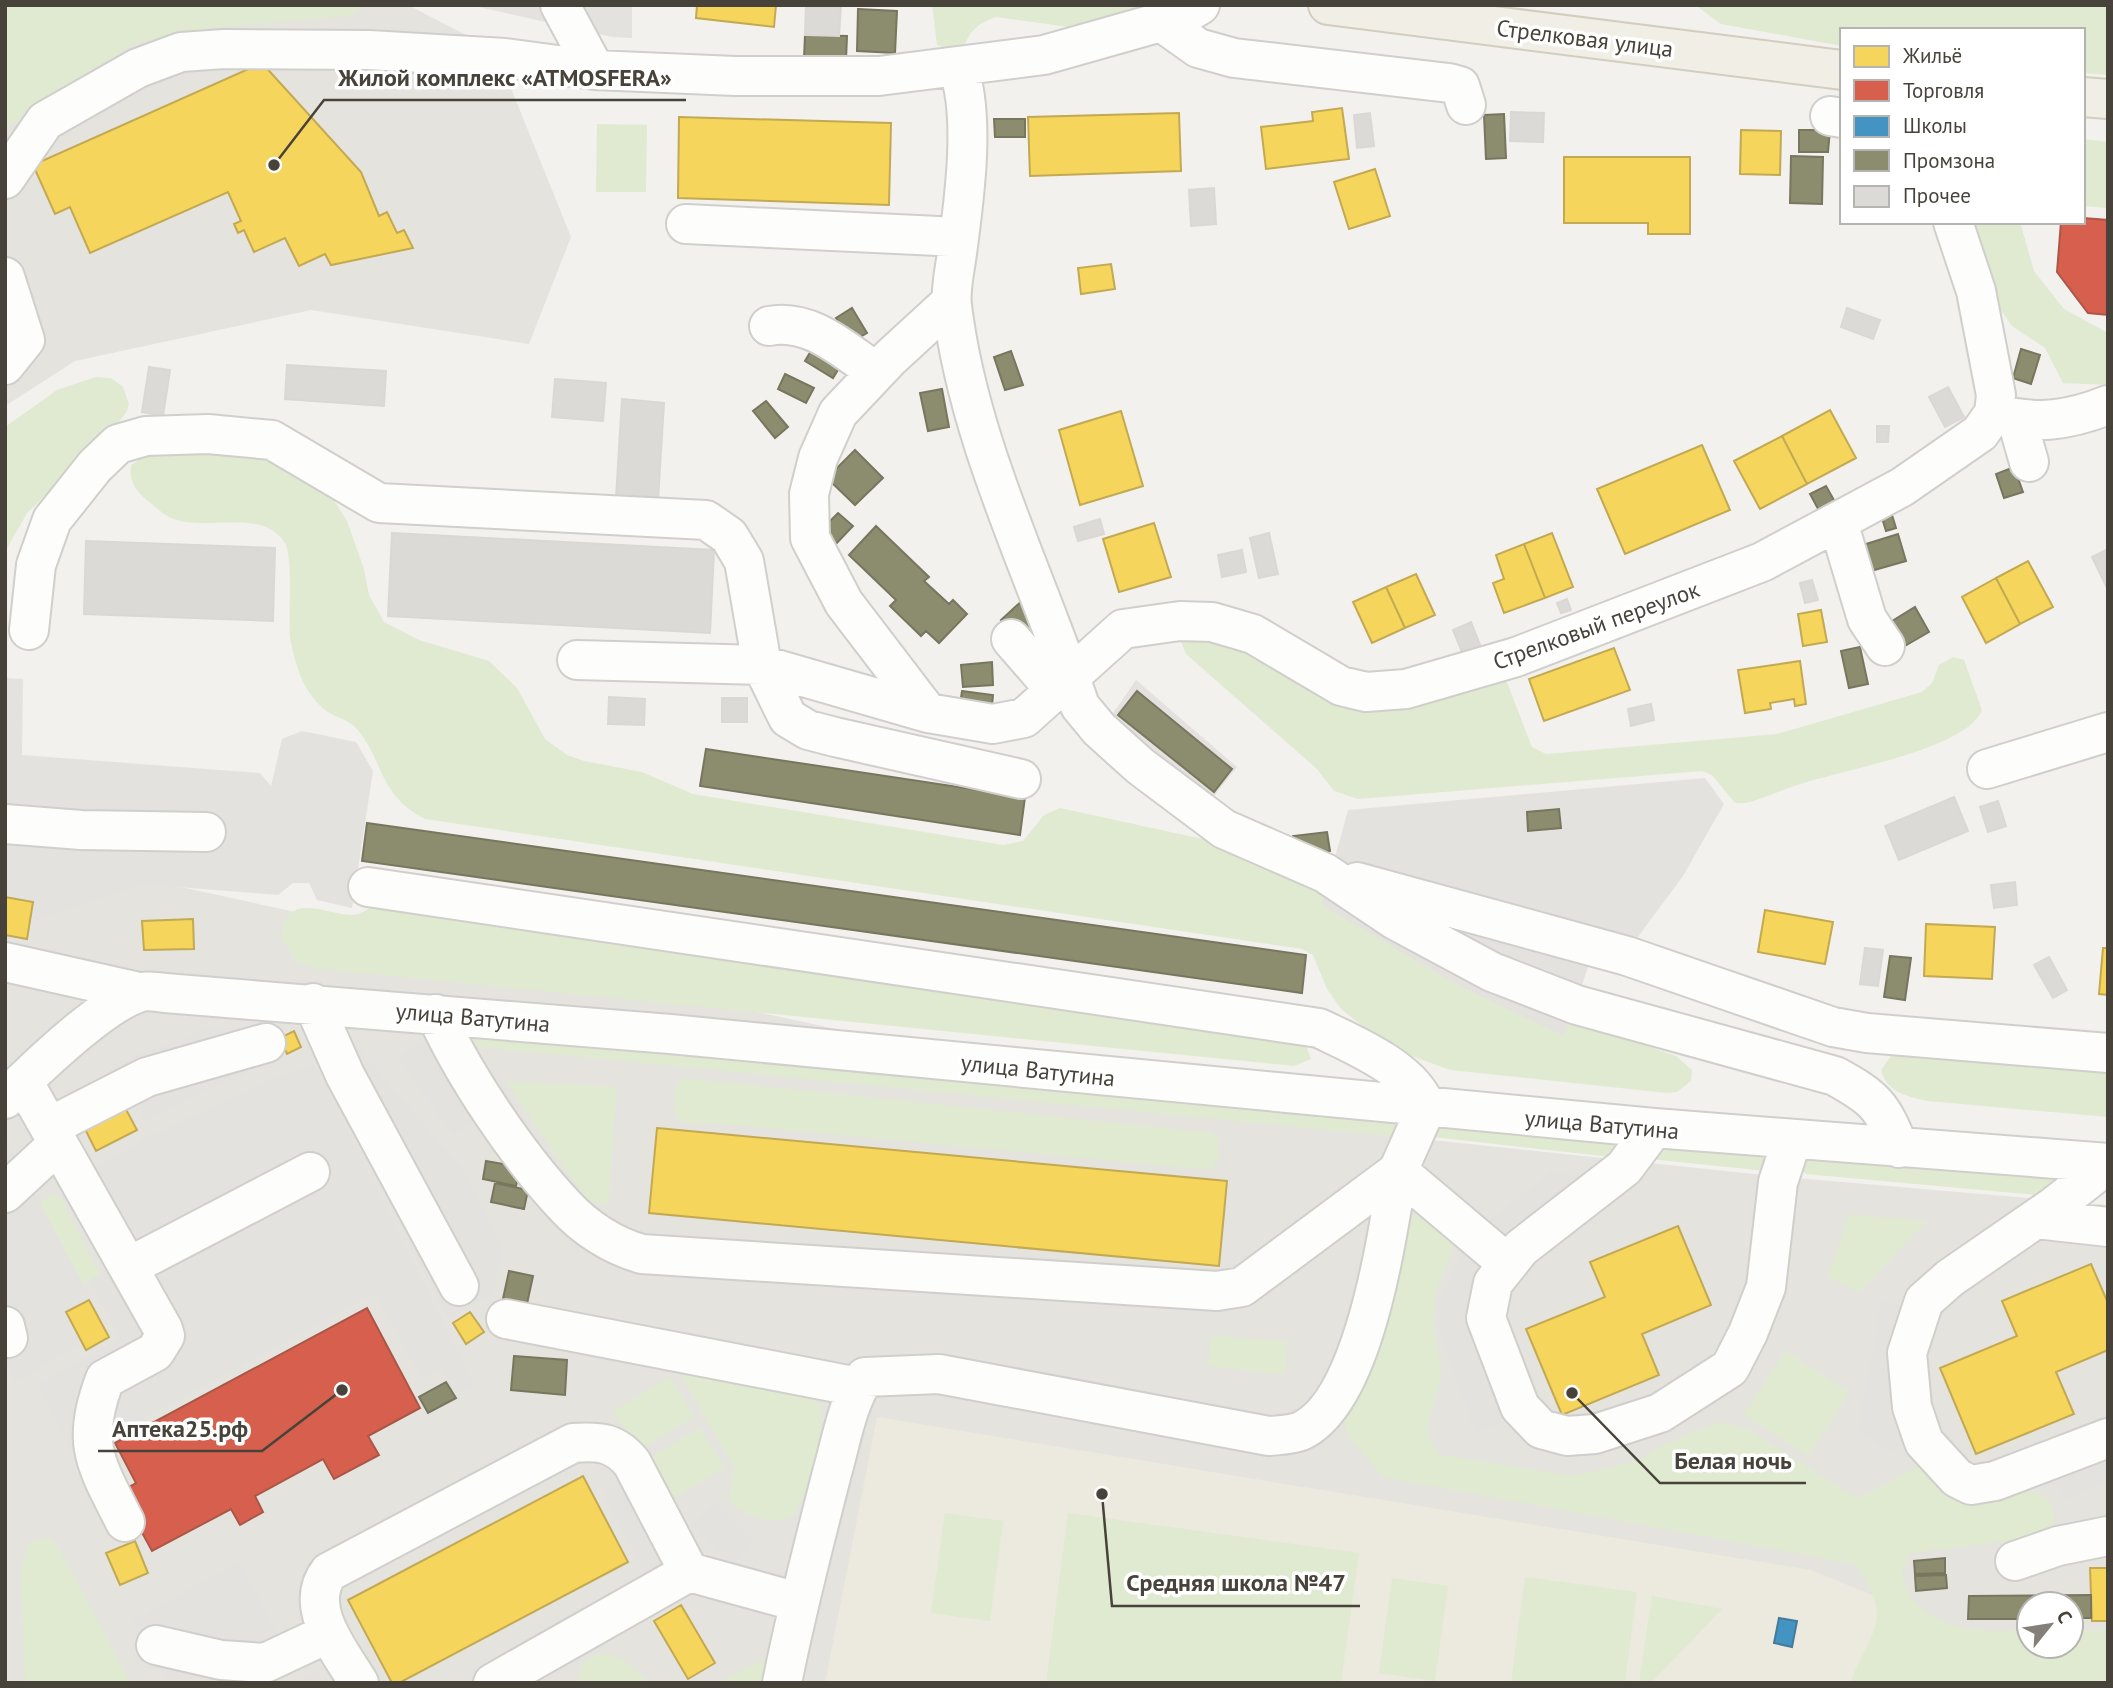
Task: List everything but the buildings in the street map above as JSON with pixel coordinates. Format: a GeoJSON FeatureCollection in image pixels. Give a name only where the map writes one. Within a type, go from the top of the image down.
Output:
{"type":"FeatureCollection","features":[{"type":"Feature","properties":{"kind":"main road","name":"Стрелковая улица"},"geometry":{"type":"LineString","coordinates":[[1328,5],[1840,70]]}},
{"type":"Feature","properties":{"kind":"main road"},"geometry":{"type":"LineString","coordinates":[[2085,97],[2108,99]]}},
{"type":"Feature","properties":{"kind":"street"},"geometry":{"type":"LineString","coordinates":[[560,5],[595,70]]}},
{"type":"Feature","properties":{"kind":"street"},"geometry":{"type":"LineString","coordinates":[[5,179],[46,121],[138,68],[181,52],[224,49],[369,50],[505,58],[595,70],[735,76],[879,76],[1044,55],[1105,40],[1182,16],[1200,5]]}},
{"type":"Feature","properties":{"kind":"street"},"geometry":{"type":"LineString","coordinates":[[1160,21],[1180,38],[1218,54],[1460,86],[1466,105]]}},
{"type":"Feature","properties":{"kind":"street"},"geometry":{"type":"LineString","coordinates":[[958,68],[964,84],[968,115],[951,302],[966,383],[1063,685]]}},
{"type":"Feature","properties":{"kind":"street"},"geometry":{"type":"LineString","coordinates":[[687,224],[959,237]]}},
{"type":"Feature","properties":{"kind":"street"},"geometry":{"type":"LineString","coordinates":[[1954,224],[1976,291],[1996,395],[2029,462]]}},
{"type":"Feature","properties":{"kind":"street"},"geometry":{"type":"LineString","coordinates":[[5,277],[25,340],[5,365]]}},
{"type":"Feature","properties":{"kind":"street"},"geometry":{"type":"LineString","coordinates":[[928,713],[844,603],[810,538],[809,494],[818,458],[838,412],[876,372],[951,302]]}},
{"type":"Feature","properties":{"kind":"street"},"geometry":{"type":"LineString","coordinates":[[769,326],[787,323],[807,327],[876,372]]}},
{"type":"Feature","properties":{"kind":"street"},"geometry":{"type":"LineString","coordinates":[[2006,417],[2052,422],[2084,415],[2108,405]]}},
{"type":"Feature","properties":{"kind":"street","name":"Стрелковый переулок"},"geometry":{"type":"LineString","coordinates":[[578,660],[762,665],[928,713],[993,724],[1024,718],[1123,629],[1180,621],[1212,622],[1253,634],[1341,686],[1366,692],[1406,689],[1516,657],[1762,562],[1838,522],[1950,457],[2006,417]]}},
{"type":"Feature","properties":{"kind":"street"},"geometry":{"type":"LineString","coordinates":[[29,631],[36,565],[52,520],[94,466],[118,444],[146,436],[208,433],[272,440],[379,503],[706,520],[729,536],[744,561],[762,665],[788,718],[808,730],[1021,779]]}},
{"type":"Feature","properties":{"kind":"street"},"geometry":{"type":"LineString","coordinates":[[1838,522],[1867,619],[1885,646]]}},
{"type":"Feature","properties":{"kind":"street"},"geometry":{"type":"LineString","coordinates":[[1011,639],[1063,685],[1099,729],[1140,766],[1224,829],[1325,873],[1627,956],[1833,1027],[1867,1034],[2108,1053]]}},
{"type":"Feature","properties":{"kind":"street"},"geometry":{"type":"LineString","coordinates":[[1987,769],[2108,732]]}},
{"type":"Feature","properties":{"kind":"street"},"geometry":{"type":"LineString","coordinates":[[5,824],[81,830],[206,832]]}},
{"type":"Feature","properties":{"kind":"street"},"geometry":{"type":"LineString","coordinates":[[1325,873],[1395,920],[1492,972],[1577,1004],[1835,1076],[1868,1094],[1887,1118],[1899,1148]]}},
{"type":"Feature","properties":{"kind":"street"},"geometry":{"type":"LineString","coordinates":[[368,887],[1319,1028],[1383,1062],[1412,1084],[1423,1098],[1426,1108],[1398,1171],[1382,1264],[1360,1347],[1324,1413],[1300,1431],[1269,1436],[939,1374],[865,1377],[858,1387],[798,1602],[782,1683]]}},
{"type":"Feature","properties":{"kind":"street","name":"улица Ватутина"},"geometry":{"type":"LineString","coordinates":[[5,962],[139,992],[436,1014],[1792,1140],[2108,1163]]}},
{"type":"Feature","properties":{"kind":"street"},"geometry":{"type":"LineString","coordinates":[[125,1522],[95,1463],[93,1409],[105,1379],[155,1352],[164,1336],[54,1135],[14,1090],[94,1021],[139,992]]}},
{"type":"Feature","properties":{"kind":"street"},"geometry":{"type":"LineString","coordinates":[[313,1003],[345,1075],[459,1286]]}},
{"type":"Feature","properties":{"kind":"street"},"geometry":{"type":"LineString","coordinates":[[436,1014],[452,1049],[518,1145],[565,1207],[598,1234],[642,1254],[1217,1292],[1242,1287],[1398,1171]]}},
{"type":"Feature","properties":{"kind":"street"},"geometry":{"type":"LineString","coordinates":[[5,1194],[54,1135],[147,1077],[266,1043]]}},
{"type":"Feature","properties":{"kind":"street"},"geometry":{"type":"LineString","coordinates":[[1654,1128],[1624,1168],[1521,1248],[1493,1283],[1486,1318],[1520,1407],[1541,1429],[1567,1436],[1595,1434],[1660,1413],[1730,1368],[1748,1333],[1766,1287],[1777,1182],[1792,1140]]}},
{"type":"Feature","properties":{"kind":"street"},"geometry":{"type":"LineString","coordinates":[[2108,1163],[2036,1219],[1951,1278],[1924,1301],[1907,1353],[1912,1407],[1924,1442],[1957,1478],[1971,1485],[1995,1481],[2108,1437]]}},
{"type":"Feature","properties":{"kind":"street"},"geometry":{"type":"LineString","coordinates":[[1398,1171],[1507,1263]]}},
{"type":"Feature","properties":{"kind":"street"},"geometry":{"type":"LineString","coordinates":[[128,1267],[310,1172]]}},
{"type":"Feature","properties":{"kind":"street"},"geometry":{"type":"LineString","coordinates":[[2036,1219],[2108,1227]]}},
{"type":"Feature","properties":{"kind":"street"},"geometry":{"type":"LineString","coordinates":[[506,1319],[858,1387]]}},
{"type":"Feature","properties":{"kind":"street"},"geometry":{"type":"LineString","coordinates":[[350,1680],[320,1606],[319,1590],[329,1572],[573,1443],[600,1441],[621,1450],[632,1463],[689,1572]]}},
{"type":"Feature","properties":{"kind":"street"},"geometry":{"type":"LineString","coordinates":[[2015,1561],[2070,1543],[2108,1536]]}},
{"type":"Feature","properties":{"kind":"street"},"geometry":{"type":"LineString","coordinates":[[493,1683],[689,1572],[798,1602]]}},
{"type":"Feature","properties":{"kind":"street"},"geometry":{"type":"LineString","coordinates":[[156,1645],[221,1660],[265,1663],[329,1633]]}},
{"type":"Feature","properties":{"kind":"shaded area"},"geometry":{"type":"Polygon","coordinates":[[[190,5],[408,5],[489,47],[500,61],[571,237],[529,344],[311,310],[75,361],[5,406],[5,93],[190,5]]]}},
{"type":"Feature","properties":{"kind":"shaded area"},"geometry":{"type":"Polygon","coordinates":[[[470,5],[632,5],[632,38],[612,37],[470,5]]]}},
{"type":"Feature","properties":{"kind":"shaded area"},"geometry":{"type":"Polygon","coordinates":[[[5,678],[23,679],[22,755],[260,773],[271,786],[282,739],[302,731],[356,742],[373,771],[352,908],[317,900],[309,883],[293,883],[278,895],[140,884],[30,923],[33,902],[5,897],[5,678]]]}},
{"type":"Feature","properties":{"kind":"shaded area"},"geometry":{"type":"Polygon","coordinates":[[[1136,680],[1237,767],[1210,801],[1107,722],[1136,680]]]}},
{"type":"Feature","properties":{"kind":"shaded area"},"geometry":{"type":"Polygon","coordinates":[[[1705,778],[1724,804],[1683,876],[1632,945],[1592,956],[1564,1036],[1461,987],[1322,905],[1348,810],[1705,778]]]}},
{"type":"Feature","properties":{"kind":"shaded area"},"geometry":{"type":"Polygon","coordinates":[[[5,849],[1270,1123],[1773,1176],[2108,1205],[2108,1683],[5,1683],[5,849]]]}},
{"type":"Feature","properties":{"kind":"shaded area"},"geometry":{"type":"Polygon","coordinates":[[[208,1028],[269,1029],[286,1059],[253,1069],[143,1121],[112,1065],[208,1028]]]}},
{"type":"Feature","properties":{"kind":"shaded area"},"geometry":{"type":"Polygon","coordinates":[[[427,1037],[481,1117],[453,1136],[398,1057],[427,1037]]]}},
{"type":"Feature","properties":{"kind":"shaded area"},"geometry":{"type":"Polygon","coordinates":[[[359,1049],[463,1169],[503,1249],[493,1294],[448,1319],[319,1066],[359,1049]]]}},
{"type":"Feature","properties":{"kind":"shaded area"},"geometry":{"type":"Polygon","coordinates":[[[314,1065],[475,1385],[456,1394],[441,1368],[421,1378],[375,1294],[73,1456],[37,1384],[120,1338],[89,1281],[125,1262],[90,1170],[143,1140],[263,1083],[314,1065]]]}},
{"type":"Feature","properties":{"kind":"shaded area"},"geometry":{"type":"Polygon","coordinates":[[[6,1138],[90,1298],[64,1312],[81,1344],[16,1382],[5,1364],[6,1138]]]}},
{"type":"Feature","properties":{"kind":"shaded area"},"geometry":{"type":"Polygon","coordinates":[[[1551,1172],[1597,1179],[1508,1250],[1481,1227],[1551,1172]]]}},
{"type":"Feature","properties":{"kind":"shaded area"},"geometry":{"type":"Polygon","coordinates":[[[1466,1244],[1493,1266],[1514,1417],[1475,1432],[1438,1328],[1441,1297],[1466,1244]]]}},
{"type":"Feature","properties":{"kind":"shaded area"},"geometry":{"type":"Polygon","coordinates":[[[1882,1300],[1913,1309],[1914,1439],[1892,1452],[1858,1432],[1882,1300]]]}},
{"type":"Feature","properties":{"kind":"shaded area"},"geometry":{"type":"Polygon","coordinates":[[[877,1417],[1811,1570],[2003,1649],[2015,1656],[2015,1660],[2021,1660],[2058,1683],[825,1683],[877,1417]]]}},
{"type":"Feature","properties":{"kind":"shaded area"},"geometry":{"type":"Polygon","coordinates":[[[2108,1446],[2108,1482],[2063,1500],[2050,1468],[2108,1446]]]}},
{"type":"Feature","properties":{"kind":"shaded area"},"geometry":{"type":"Polygon","coordinates":[[[627,1478],[672,1562],[646,1576],[602,1492],[627,1478]]]}},
{"type":"Feature","properties":{"kind":"shaded area"},"geometry":{"type":"Polygon","coordinates":[[[715,1502],[755,1543],[732,1566],[691,1526],[715,1502]]]}},
{"type":"Feature","properties":{"kind":"shaded area"},"geometry":{"type":"Polygon","coordinates":[[[239,1562],[285,1647],[220,1683],[168,1683],[133,1620],[239,1562]]]}},
{"type":"Feature","properties":{"kind":"shaded area"},"geometry":{"type":"Polygon","coordinates":[[[317,1670],[324,1683],[294,1683],[317,1670]]]}},
{"type":"Feature","properties":{"kind":"green space"},"geometry":{"type":"Polygon","coordinates":[[[5,5],[364,5],[350,16],[209,28],[134,43],[5,129],[5,5]]]}},
{"type":"Feature","properties":{"kind":"green space"},"geometry":{"type":"Polygon","coordinates":[[[932,5],[1154,5],[1083,29],[996,17],[977,27],[965,44],[951,50],[937,45],[932,5]]]}},
{"type":"Feature","properties":{"kind":"green space"},"geometry":{"type":"Polygon","coordinates":[[[1695,5],[2108,5],[2108,75],[2085,73],[2085,28],[1840,28],[1840,46],[1721,24],[1695,5]]]}},
{"type":"Feature","properties":{"kind":"green space"},"geometry":{"type":"Polygon","coordinates":[[[597,124],[647,125],[646,192],[596,192],[597,124]]]}},
{"type":"Feature","properties":{"kind":"green space"},"geometry":{"type":"Polygon","coordinates":[[[2085,139],[2108,142],[2108,208],[2085,206],[2085,139]]]}},
{"type":"Feature","properties":{"kind":"green space"},"geometry":{"type":"Polygon","coordinates":[[[1967,224],[2021,224],[2034,271],[2064,309],[2108,333],[2108,385],[2063,383],[2045,348],[2012,326],[1996,303],[1967,224]]]}},
{"type":"Feature","properties":{"kind":"green space"},"geometry":{"type":"Polygon","coordinates":[[[96,377],[111,378],[123,387],[129,404],[127,411],[113,430],[27,513],[5,552],[5,427],[57,390],[96,377]]]}},
{"type":"Feature","properties":{"kind":"green space"},"geometry":{"type":"Polygon","coordinates":[[[154,450],[271,451],[326,488],[347,521],[364,569],[369,595],[384,622],[419,640],[489,661],[517,688],[545,739],[567,755],[642,772],[693,794],[1003,845],[1023,841],[1044,815],[1060,808],[1221,843],[1325,890],[1489,992],[1676,1056],[1692,1070],[1691,1081],[1677,1092],[1667,1093],[1450,1070],[1387,1045],[1341,1009],[1327,989],[1313,955],[1302,949],[425,819],[398,799],[356,728],[328,712],[313,698],[303,682],[291,643],[289,562],[285,543],[275,532],[262,526],[247,523],[198,523],[164,514],[140,493],[131,476],[131,465],[154,450]]]}},
{"type":"Feature","properties":{"kind":"green space"},"geometry":{"type":"Polygon","coordinates":[[[1211,634],[1340,698],[1506,680],[1532,747],[1546,754],[1777,734],[1922,692],[1932,683],[1939,665],[1953,657],[1964,660],[1982,710],[1972,724],[1954,736],[1930,746],[1904,756],[1799,784],[1746,803],[1735,803],[1712,775],[1702,771],[1358,799],[1334,791],[1317,769],[1186,654],[1180,639],[1211,634]]]}},
{"type":"Feature","properties":{"kind":"green space"},"geometry":{"type":"Polygon","coordinates":[[[378,903],[1305,1042],[1311,1059],[1294,1066],[313,968],[297,961],[281,937],[285,922],[291,913],[299,909],[319,909],[353,915],[378,903]]]}},
{"type":"Feature","properties":{"kind":"green space"},"geometry":{"type":"Polygon","coordinates":[[[470,1035],[1402,1110],[1399,1137],[480,1047],[470,1035]]]}},
{"type":"Feature","properties":{"kind":"green space"},"geometry":{"type":"Polygon","coordinates":[[[1900,1053],[2108,1073],[2108,1117],[1927,1101],[1912,1097],[1893,1089],[1881,1070],[1891,1056],[1900,1053]]]}},
{"type":"Feature","properties":{"kind":"green space"},"geometry":{"type":"Polygon","coordinates":[[[682,1078],[1212,1133],[1218,1140],[1218,1161],[1210,1170],[726,1124],[684,1123],[675,1115],[675,1088],[682,1078]]]}},
{"type":"Feature","properties":{"kind":"green space"},"geometry":{"type":"Polygon","coordinates":[[[506,1081],[617,1087],[608,1203],[588,1202],[506,1081]]]}},
{"type":"Feature","properties":{"kind":"green space"},"geometry":{"type":"Polygon","coordinates":[[[1428,1118],[1627,1133],[1620,1158],[1433,1137],[1428,1118]]]}},
{"type":"Feature","properties":{"kind":"green space"},"geometry":{"type":"Polygon","coordinates":[[[1773,1143],[1766,1171],[1649,1159],[1648,1148],[1773,1143]]]}},
{"type":"Feature","properties":{"kind":"green space"},"geometry":{"type":"Polygon","coordinates":[[[1804,1150],[2069,1173],[2047,1196],[1806,1174],[1801,1169],[1804,1150]]]}},
{"type":"Feature","properties":{"kind":"green space"},"geometry":{"type":"Polygon","coordinates":[[[53,1195],[60,1197],[100,1275],[83,1284],[39,1202],[53,1195]]]}},
{"type":"Feature","properties":{"kind":"green space"},"geometry":{"type":"Polygon","coordinates":[[[1422,1212],[1452,1238],[1454,1245],[1435,1294],[1433,1328],[1441,1366],[1440,1383],[1427,1425],[1431,1443],[1441,1455],[1573,1476],[1640,1460],[1661,1446],[1718,1422],[1747,1428],[1851,1495],[1862,1497],[1920,1465],[1996,1495],[2006,1496],[2024,1491],[2039,1493],[2052,1506],[2053,1526],[2029,1538],[1911,1553],[1902,1571],[1906,1588],[1922,1609],[1950,1624],[1981,1630],[2015,1631],[2015,1660],[2085,1660],[2085,1630],[2108,1630],[2108,1683],[1850,1683],[1872,1636],[1877,1612],[1874,1598],[1855,1564],[1383,1477],[1347,1435],[1344,1418],[1363,1388],[1382,1345],[1406,1224],[1413,1215],[1422,1212]]]}},
{"type":"Feature","properties":{"kind":"green space"},"geometry":{"type":"Polygon","coordinates":[[[1849,1214],[1926,1221],[1860,1292],[1828,1277],[1849,1214]]]}},
{"type":"Feature","properties":{"kind":"green space"},"geometry":{"type":"Polygon","coordinates":[[[1211,1335],[1287,1342],[1285,1374],[1208,1366],[1211,1335]]]}},
{"type":"Feature","properties":{"kind":"green space"},"geometry":{"type":"Polygon","coordinates":[[[1785,1351],[1849,1393],[1808,1456],[1744,1415],[1785,1351]]]}},
{"type":"Feature","properties":{"kind":"green space"},"geometry":{"type":"Polygon","coordinates":[[[687,1372],[812,1400],[820,1405],[821,1426],[814,1460],[804,1494],[794,1515],[776,1520],[758,1518],[741,1510],[728,1498],[735,1469],[684,1381],[683,1374],[687,1372]]]}},
{"type":"Feature","properties":{"kind":"green space"},"geometry":{"type":"Polygon","coordinates":[[[670,1377],[694,1417],[637,1451],[613,1411],[670,1377]]]}},
{"type":"Feature","properties":{"kind":"green space"},"geometry":{"type":"Polygon","coordinates":[[[700,1428],[724,1467],[669,1502],[643,1462],[700,1428]]]}},
{"type":"Feature","properties":{"kind":"green space"},"geometry":{"type":"Polygon","coordinates":[[[945,1513],[1003,1521],[990,1621],[931,1613],[945,1513]]]}},
{"type":"Feature","properties":{"kind":"green space"},"geometry":{"type":"Polygon","coordinates":[[[1068,1513],[1359,1553],[1341,1683],[1046,1683],[1068,1513]]]}},
{"type":"Feature","properties":{"kind":"green space"},"geometry":{"type":"Polygon","coordinates":[[[46,1537],[57,1545],[131,1683],[25,1683],[21,1568],[29,1544],[46,1537]]]}},
{"type":"Feature","properties":{"kind":"green space"},"geometry":{"type":"Polygon","coordinates":[[[1525,1577],[1637,1592],[1625,1683],[1511,1683],[1525,1577]]]}},
{"type":"Feature","properties":{"kind":"green space"},"geometry":{"type":"Polygon","coordinates":[[[1392,1578],[1448,1586],[1435,1681],[1379,1673],[1392,1578]]]}},
{"type":"Feature","properties":{"kind":"green space"},"geometry":{"type":"Polygon","coordinates":[[[1652,1596],[1722,1609],[1651,1683],[1639,1683],[1652,1596]]]}},
{"type":"Feature","properties":{"kind":"green space"},"geometry":{"type":"Polygon","coordinates":[[[601,1654],[623,1659],[651,1683],[579,1683],[579,1672],[583,1664],[601,1654]]]}},
{"type":"Feature","properties":{"kind":"green space"},"geometry":{"type":"Polygon","coordinates":[[[761,1660],[769,1668],[768,1683],[718,1683],[761,1660]]]}},
{"type":"Feature","properties":{"kind":"place","name":"Жилой комплекс «ATMOSFERA»"},"geometry":{"type":"Point","coordinates":[274,165]}},
{"type":"Feature","properties":{"kind":"place","name":"Аптека25.рф"},"geometry":{"type":"Point","coordinates":[342,1390]}},
{"type":"Feature","properties":{"kind":"place","name":"Белая ночь"},"geometry":{"type":"Point","coordinates":[1572,1393]}},
{"type":"Feature","properties":{"kind":"place","name":"Средняя школа №47"},"geometry":{"type":"Point","coordinates":[1102,1494]}}]}
